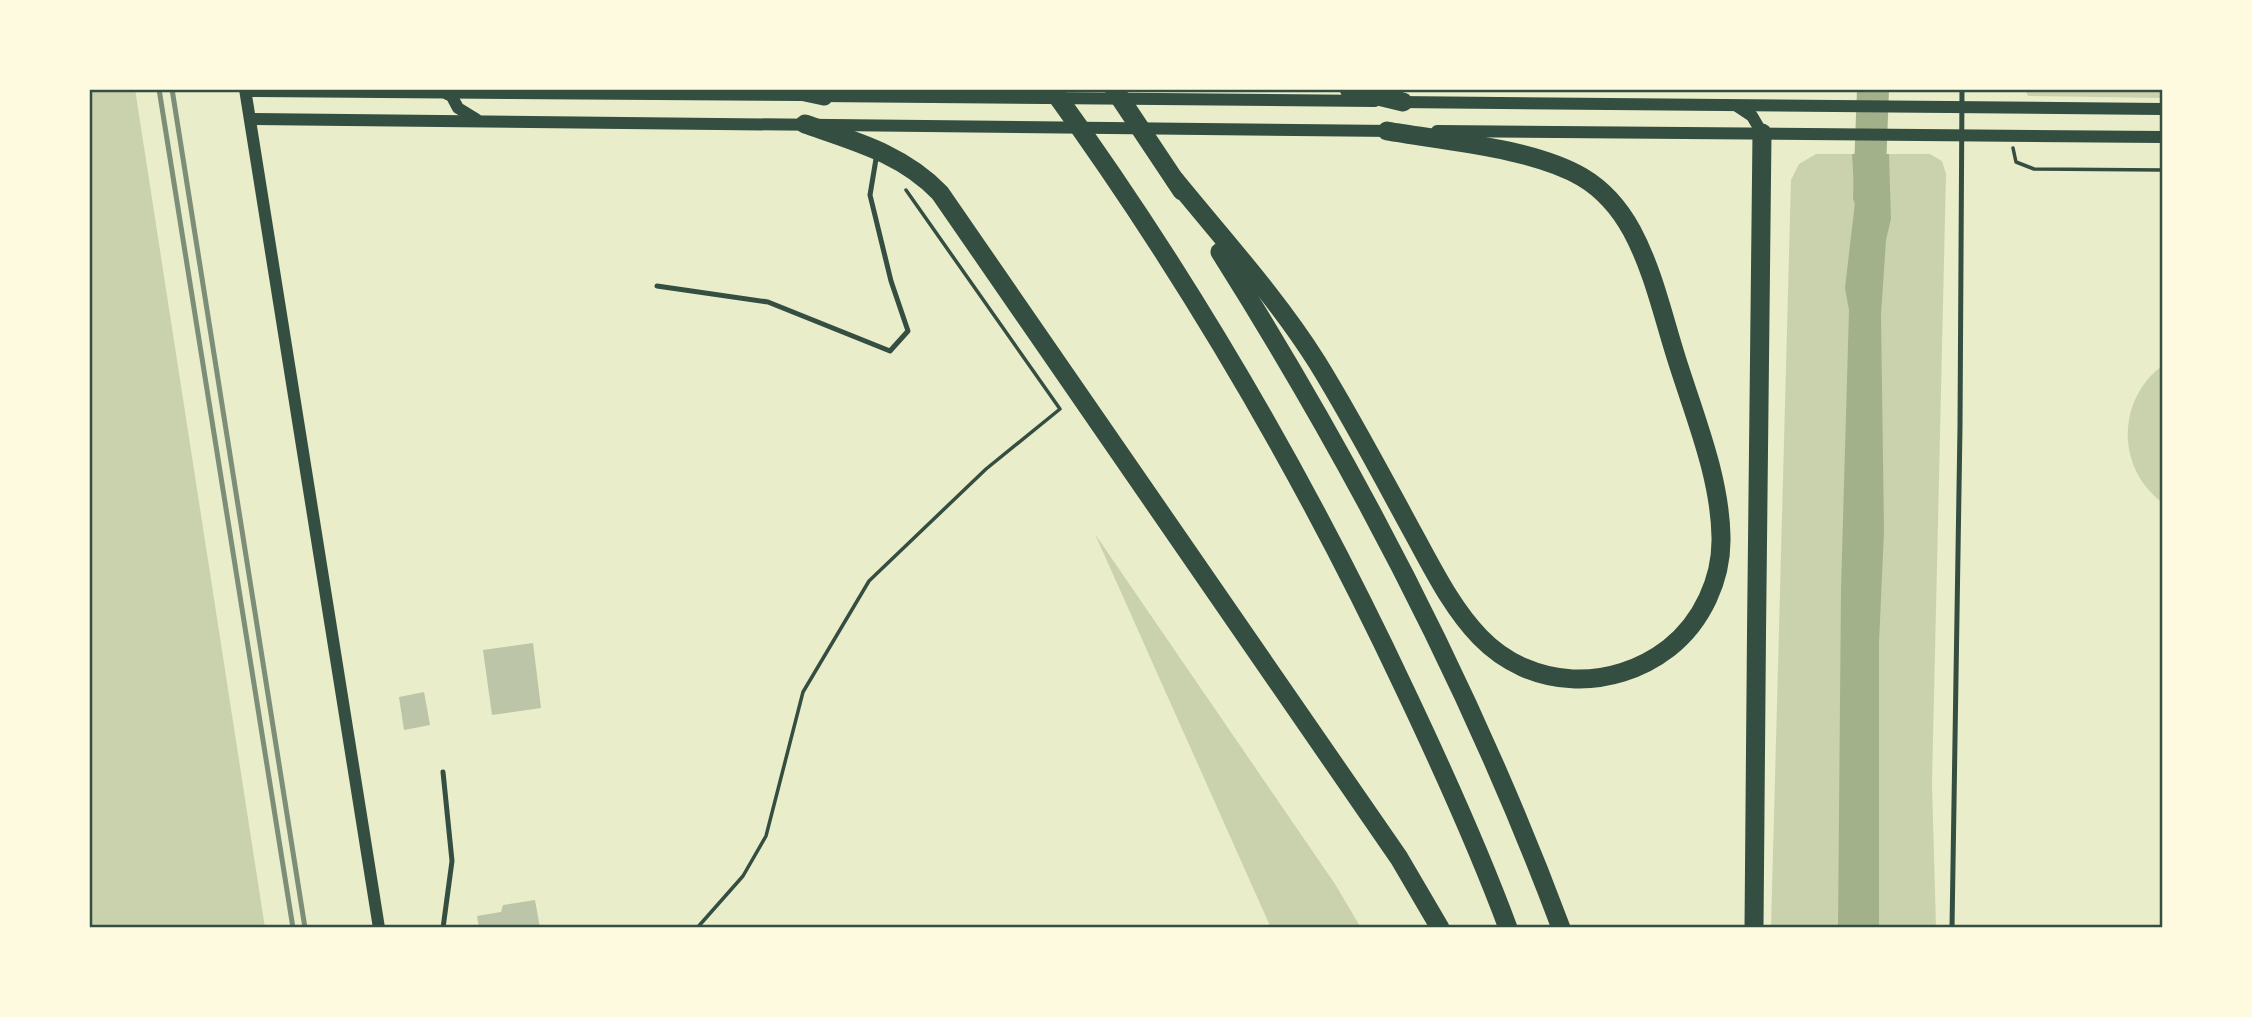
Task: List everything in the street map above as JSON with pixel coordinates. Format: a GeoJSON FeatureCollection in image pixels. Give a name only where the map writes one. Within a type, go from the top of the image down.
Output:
{"type":"FeatureCollection","features":[{"type":"Feature","properties":{"kind":"highway"},"geometry":{"type":"LineString","coordinates":[[791,89],[824,96]]}},
{"type":"Feature","properties":{"kind":"highway"},"geometry":{"type":"LineString","coordinates":[[1052,89],[1110,171],[1220,340],[1342,561],[1447,780],[1508,928]]}},
{"type":"Feature","properties":{"kind":"highway"},"geometry":{"type":"LineString","coordinates":[[1114,89],[1172,176],[1304,388],[1370,505],[1443,652],[1513,806],[1560,928]]}},
{"type":"Feature","properties":{"kind":"highway"},"geometry":{"type":"LineString","coordinates":[[1349,89],[1403,102]]}},
{"type":"Feature","properties":{"kind":"highway"},"geometry":{"type":"LineString","coordinates":[[805,124],[877,150],[925,178],[953,210],[1399,858],[1440,928]]}},
{"type":"Feature","properties":{"kind":"highway"},"geometry":{"type":"LineString","coordinates":[[1172,176],[1297,332],[1359,433],[1439,579],[1478,635],[1511,661],[1550,677],[1595,680],[1639,667],[1675,643],[1703,609],[1715,581],[1721,547],[1721,520],[1711,471],[1650,273],[1635,236],[1614,204],[1600,189],[1560,167],[1530,156],[1387,131]]}},
{"type":"Feature","properties":{"kind":"highway"},"geometry":{"type":"LineString","coordinates":[[1754,928],[1760,450],[1757,341],[1762,133]]}},
{"type":"Feature","properties":{"kind":"street"},"geometry":{"type":"LineString","coordinates":[[379,928],[245,90],[2163,109]]}},
{"type":"Feature","properties":{"kind":"street"},"geometry":{"type":"LineString","coordinates":[[449,90],[458,108],[478,120]]}},
{"type":"Feature","properties":{"kind":"street"},"geometry":{"type":"LineString","coordinates":[[1735,104],[1752,116],[1762,133]]}},
{"type":"Feature","properties":{"kind":"street"},"geometry":{"type":"LineString","coordinates":[[250,119],[2163,137]]}},
{"type":"Feature","properties":{"kind":"lane"},"geometry":{"type":"LineString","coordinates":[[1952,928],[1962,89]]}},
{"type":"Feature","properties":{"kind":"lane"},"geometry":{"type":"LineString","coordinates":[[657,286],[768,302],[890,351],[908,331],[891,281],[870,195],[877,150]]}},
{"type":"Feature","properties":{"kind":"lane"},"geometry":{"type":"LineString","coordinates":[[443,772],[452,861],[443,928]]}},
{"type":"Feature","properties":{"kind":"path"},"geometry":{"type":"LineString","coordinates":[[2013,147],[2016,162],[2034,169],[2163,170]]}},
{"type":"Feature","properties":{"kind":"path"},"geometry":{"type":"LineString","coordinates":[[697,928],[756,857],[766,836],[803,692],[869,581],[986,469],[1060,409],[930,220],[900,183]]}},
{"type":"Feature","properties":{"kind":"shaded area"},"geometry":{"type":"Polygon","coordinates":[[[89,89],[135,89],[265,928],[89,928],[89,89]]]}},
{"type":"Feature","properties":{"kind":"shaded area"},"geometry":{"type":"Polygon","coordinates":[[[2025,89],[2163,89],[2163,98],[2028,96],[2025,89]]]}},
{"type":"Feature","properties":{"kind":"shaded area"},"geometry":{"type":"Polygon","coordinates":[[[1816,154],[1930,154],[1942,161],[1946,174],[1932,783],[1936,928],[1771,928],[1791,180],[1799,164],[1816,154]]]}},
{"type":"Feature","properties":{"kind":"shaded area"},"geometry":{"type":"Polygon","coordinates":[[[1852,154],[1889,154],[1891,219],[1886,240],[1881,315],[1884,531],[1879,643],[1879,928],[1838,928],[1841,589],[1849,310],[1845,288],[1855,202],[1852,154]]]}},
{"type":"Feature","properties":{"kind":"shaded area"},"geometry":{"type":"Polygon","coordinates":[[[2163,365],[2163,503],[2148,489],[2137,472],[2130,454],[2128,434],[2130,415],[2137,397],[2148,380],[2163,365]]]}},
{"type":"Feature","properties":{"kind":"shaded area"},"geometry":{"type":"Polygon","coordinates":[[[1095,534],[1335,884],[1361,928],[1271,928],[1095,534]]]}},
{"type":"Feature","properties":{"kind":"building"},"geometry":{"type":"Polygon","coordinates":[[[533,643],[541,708],[492,715],[483,650],[533,643]]]}},
{"type":"Feature","properties":{"kind":"building"},"geometry":{"type":"Polygon","coordinates":[[[424,692],[430,725],[404,730],[399,697],[424,692]]]}},
{"type":"Feature","properties":{"kind":"building"},"geometry":{"type":"Polygon","coordinates":[[[535,900],[540,928],[479,928],[477,916],[501,912],[503,905],[535,900]]]}},
{"type":"Feature","properties":{"kind":"waterway"},"geometry":{"type":"LineString","coordinates":[[1869,196],[1873,89]]}},
{"type":"Feature","properties":{"kind":"railway"},"geometry":{"type":"LineString","coordinates":[[159,89],[293,928]]}},
{"type":"Feature","properties":{"kind":"railway"},"geometry":{"type":"LineString","coordinates":[[172,89],[305,928]]}}]}
